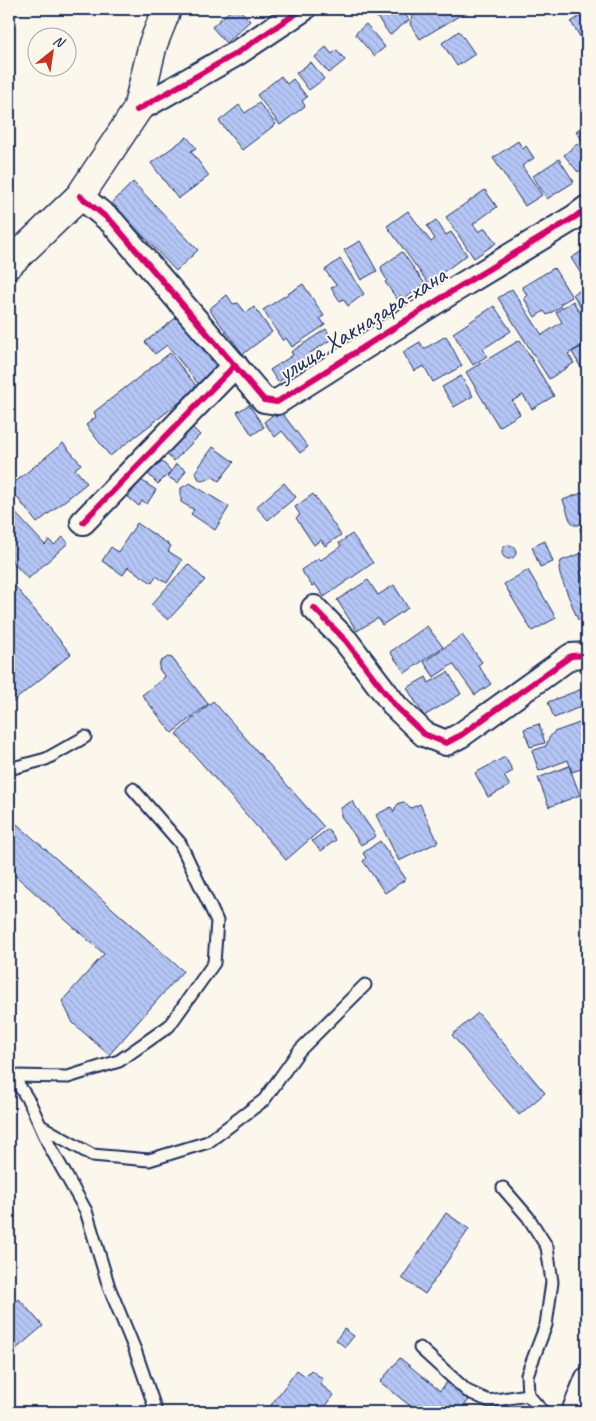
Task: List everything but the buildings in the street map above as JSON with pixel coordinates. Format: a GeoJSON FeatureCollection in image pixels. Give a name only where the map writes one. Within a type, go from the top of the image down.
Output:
{"type":"FeatureCollection","features":[{"type":"Feature","properties":{"kind":"street"},"geometry":{"type":"LineString","coordinates":[[9,264],[80,196],[136,110],[153,44],[167,9]]}},
{"type":"Feature","properties":{"kind":"street"},"geometry":{"type":"LineString","coordinates":[[136,110],[237,53],[303,9]]}},
{"type":"Feature","properties":{"kind":"street","name":"улица Хакназара-хана"},"geometry":{"type":"LineString","coordinates":[[80,196],[112,222],[264,400],[277,402],[587,208]]}},
{"type":"Feature","properties":{"kind":"street"},"geometry":{"type":"LineString","coordinates":[[83,522],[235,366]]}},
{"type":"Feature","properties":{"kind":"street"},"geometry":{"type":"LineString","coordinates":[[314,608],[346,641],[396,707],[424,734],[446,743],[461,735],[570,656],[587,655]]}},
{"type":"Feature","properties":{"kind":"street"},"geometry":{"type":"LineString","coordinates":[[574,1412],[587,1380]]}},
{"type":"Feature","properties":{"kind":"lane"},"geometry":{"type":"LineString","coordinates":[[9,770],[46,759],[85,737]]}},
{"type":"Feature","properties":{"kind":"lane"},"geometry":{"type":"LineString","coordinates":[[11,1072],[68,1077],[119,1061],[169,1026],[214,963],[217,920],[180,842],[132,789]]}},
{"type":"Feature","properties":{"kind":"lane"},"geometry":{"type":"LineString","coordinates":[[41,1126],[92,1155],[149,1160],[208,1142],[264,1100],[299,1051],[365,985]]}},
{"type":"Feature","properties":{"kind":"lane"},"geometry":{"type":"LineString","coordinates":[[11,1072],[30,1103],[50,1147],[86,1211],[109,1288],[135,1350],[155,1408]]}},
{"type":"Feature","properties":{"kind":"lane"},"geometry":{"type":"LineString","coordinates":[[503,1188],[528,1217],[547,1247],[552,1282],[546,1325],[527,1375],[528,1395],[543,1412]]}},
{"type":"Feature","properties":{"kind":"lane"},"geometry":{"type":"LineString","coordinates":[[420,1348],[467,1391],[489,1401],[528,1395]]}},
{"type":"Feature","properties":{"kind":"cycle path"},"geometry":{"type":"LineString","coordinates":[[137,110],[237,53],[303,9]]}},
{"type":"Feature","properties":{"kind":"cycle path"},"geometry":{"type":"LineString","coordinates":[[80,196],[112,222],[264,400],[277,402],[587,208]]}},
{"type":"Feature","properties":{"kind":"cycle path"},"geometry":{"type":"LineString","coordinates":[[83,522],[235,365]]}},
{"type":"Feature","properties":{"kind":"cycle path"},"geometry":{"type":"LineString","coordinates":[[314,608],[346,641],[396,707],[424,734],[446,743],[461,735],[571,656],[587,655]]}}]}
